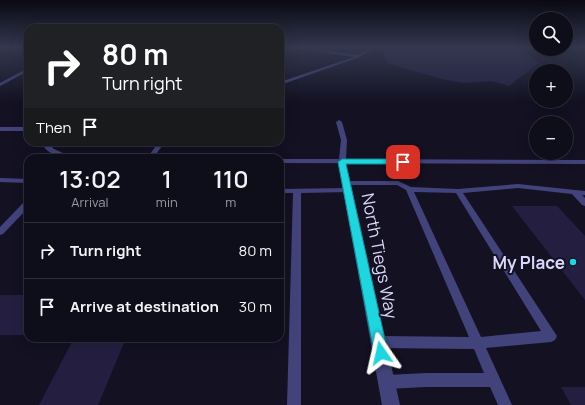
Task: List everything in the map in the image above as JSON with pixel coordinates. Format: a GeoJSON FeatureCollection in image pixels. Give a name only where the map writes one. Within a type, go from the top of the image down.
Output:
{"type":"FeatureCollection","features":[{"type":"Feature","properties":{"kind":"street","name":"North Tiegs Way"},"geometry":{"type":"LineString","coordinates":[[342,162],[391,405]]}},
{"type":"Feature","properties":{"kind":"lane"},"geometry":{"type":"LineString","coordinates":[[284,83],[331,66]]}},
{"type":"Feature","properties":{"kind":"lane"},"geometry":{"type":"LineString","coordinates":[[0,85],[24,71]]}},
{"type":"Feature","properties":{"kind":"lane"},"geometry":{"type":"LineString","coordinates":[[340,122],[344,140],[342,162]]}},
{"type":"Feature","properties":{"kind":"lane"},"geometry":{"type":"LineString","coordinates":[[0,129],[24,129]]}},
{"type":"Feature","properties":{"kind":"lane"},"geometry":{"type":"LineString","coordinates":[[45,146],[57,154]]}},
{"type":"Feature","properties":{"kind":"lane"},"geometry":{"type":"LineString","coordinates":[[284,161],[585,162]]}},
{"type":"Feature","properties":{"kind":"lane"},"geometry":{"type":"LineString","coordinates":[[0,180],[24,181]]}},
{"type":"Feature","properties":{"kind":"lane"},"geometry":{"type":"LineString","coordinates":[[284,191],[398,183],[409,189],[458,191],[518,186],[585,193]]}},
{"type":"Feature","properties":{"kind":"lane"},"geometry":{"type":"LineString","coordinates":[[409,189],[505,405]]}},
{"type":"Feature","properties":{"kind":"lane"},"geometry":{"type":"LineString","coordinates":[[294,405],[298,191]]}},
{"type":"Feature","properties":{"kind":"lane"},"geometry":{"type":"LineString","coordinates":[[379,342],[478,343],[551,336],[458,191]]}},
{"type":"Feature","properties":{"kind":"lane"},"geometry":{"type":"LineString","coordinates":[[575,193],[585,203]]}},
{"type":"Feature","properties":{"kind":"lane"},"geometry":{"type":"LineString","coordinates":[[0,232],[24,207]]}},
{"type":"Feature","properties":{"kind":"lane"},"geometry":{"type":"LineString","coordinates":[[387,382],[426,380],[494,380]]}},
{"type":"Feature","properties":{"kind":"building"},"geometry":{"type":"Polygon","coordinates":[[[396,66],[529,66],[529,71],[509,86],[492,81],[463,83],[442,79],[396,66]]]}},
{"type":"Feature","properties":{"kind":"building"},"geometry":{"type":"Polygon","coordinates":[[[512,206],[557,206],[585,236],[585,300],[512,206]]]}},
{"type":"Feature","properties":{"kind":"building"},"geometry":{"type":"Polygon","coordinates":[[[0,295],[24,295],[24,335],[0,335],[0,295]]]}},
{"type":"Feature","properties":{"kind":"building"},"geometry":{"type":"Polygon","coordinates":[[[72,342],[124,342],[98,405],[39,405],[72,342]]]}},
{"type":"Feature","properties":{"kind":"building"},"geometry":{"type":"Polygon","coordinates":[[[561,387],[585,387],[585,405],[571,405],[561,387]]]}},
{"type":"Feature","properties":{"kind":"place","name":"My Place"},"geometry":{"type":"Point","coordinates":[573,262]}},
{"type":"Feature","properties":{"kind":"route"},"geometry":{"type":"LineString","coordinates":[[381,353],[342,162],[403,162]]}}]}
